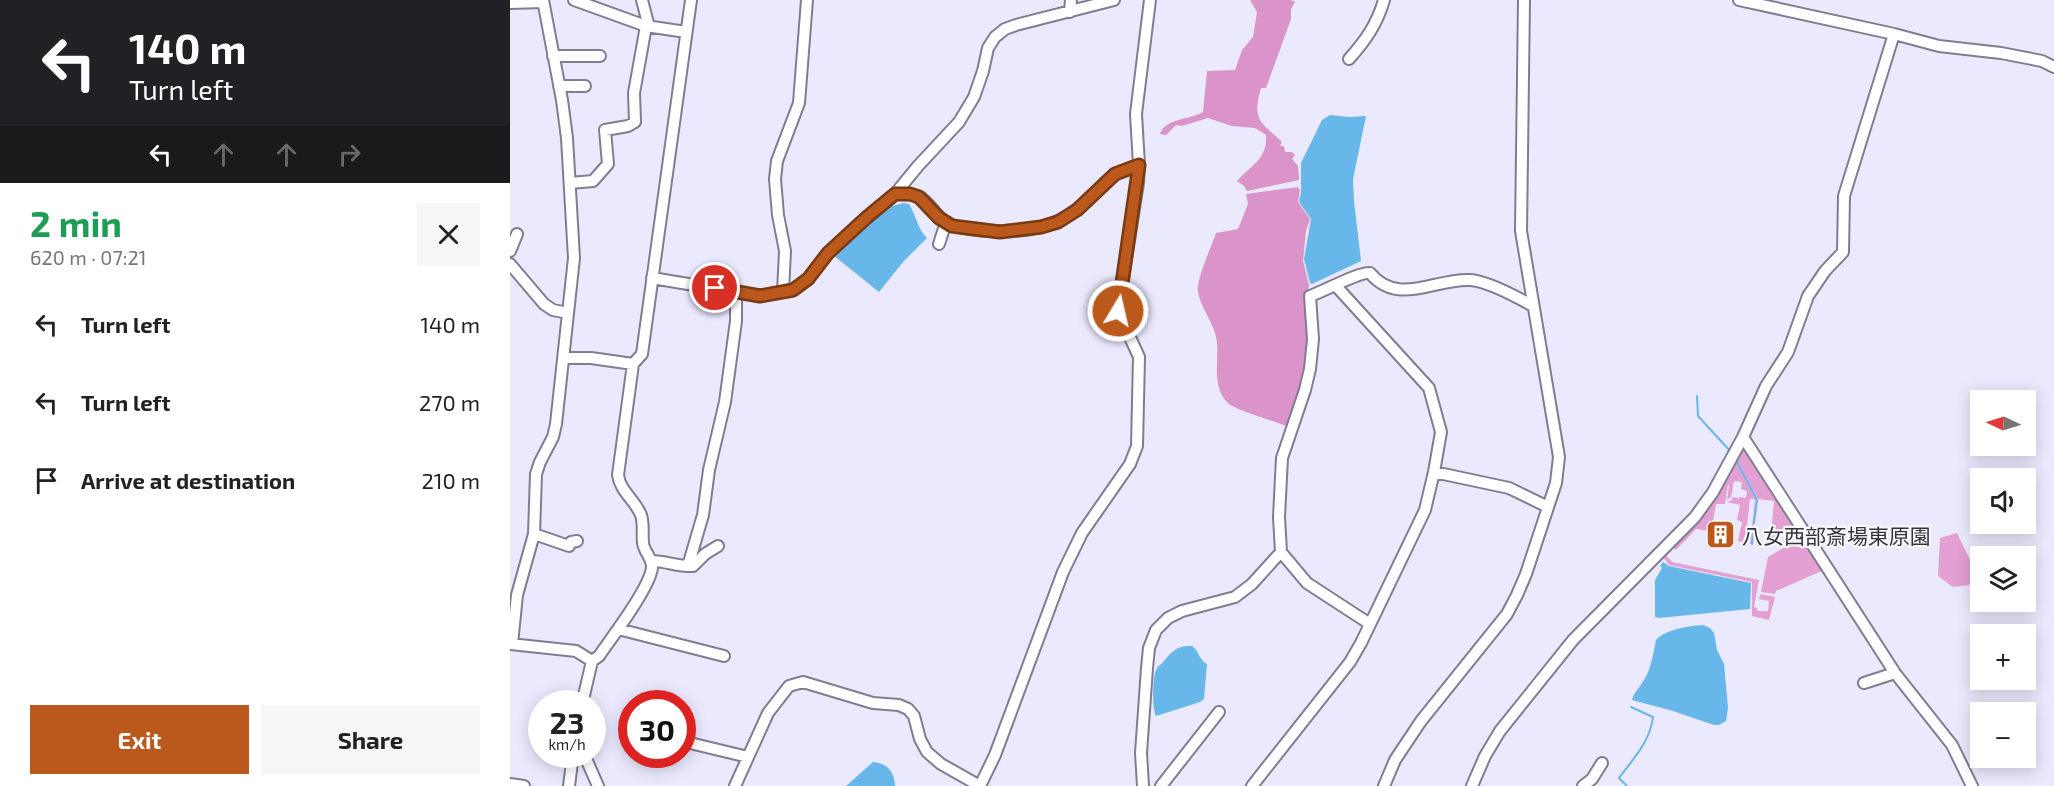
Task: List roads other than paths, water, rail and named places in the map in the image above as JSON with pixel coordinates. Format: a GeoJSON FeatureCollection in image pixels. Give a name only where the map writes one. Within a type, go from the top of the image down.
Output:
{"type":"FeatureCollection","features":[{"type":"Feature","properties":{"kind":"street"},"geometry":{"type":"LineString","coordinates":[[574,0],[647,27],[686,32]]}},
{"type":"Feature","properties":{"kind":"street"},"geometry":{"type":"LineString","coordinates":[[570,183],[593,181],[608,164],[605,130],[628,126],[634,122],[634,93],[647,27],[642,0]]}},
{"type":"Feature","properties":{"kind":"street"},"geometry":{"type":"LineString","coordinates":[[585,690],[592,661],[599,656],[618,629],[638,598],[652,570],[651,561],[643,543],[643,524],[640,513],[619,484],[618,475],[633,364],[642,354],[691,0]]}},
{"type":"Feature","properties":{"kind":"street"},"geometry":{"type":"LineString","coordinates":[[783,292],[785,251],[778,214],[775,179],[777,161],[799,103],[807,0]]}},
{"type":"Feature","properties":{"kind":"street"},"geometry":{"type":"LineString","coordinates":[[1070,12],[1071,0]]}},
{"type":"Feature","properties":{"kind":"street"},"geometry":{"type":"LineString","coordinates":[[652,278],[760,296],[793,290],[808,279],[828,253],[895,194],[959,122],[974,97],[988,48],[995,37],[1005,29],[1114,0]]}},
{"type":"Feature","properties":{"kind":"street"},"geometry":{"type":"LineString","coordinates":[[735,786],[768,713],[789,686],[802,682],[873,703],[899,705],[908,709],[914,717],[920,739],[927,752],[941,764],[980,786],[995,755],[1063,572],[1082,533],[1130,464],[1137,446],[1139,357],[1118,311],[1139,165],[1136,114],[1150,0]]}},
{"type":"Feature","properties":{"kind":"street"},"geometry":{"type":"LineString","coordinates":[[1349,58],[1364,43],[1373,29],[1384,0]]}},
{"type":"Feature","properties":{"kind":"street"},"geometry":{"type":"LineString","coordinates":[[1384,786],[1395,760],[1421,721],[1507,614],[1526,574],[1556,483],[1559,457],[1521,231],[1524,0]]}},
{"type":"Feature","properties":{"kind":"street"},"geometry":{"type":"LineString","coordinates":[[1739,0],[1939,46],[2001,53],[2042,61],[2054,67]]}},
{"type":"Feature","properties":{"kind":"street"},"geometry":{"type":"LineString","coordinates":[[510,3],[543,1],[567,138],[574,258],[553,437],[536,474],[534,534],[517,595],[511,644],[576,651],[592,661]]}},
{"type":"Feature","properties":{"kind":"street"},"geometry":{"type":"LineString","coordinates":[[1472,786],[1485,756],[1500,731],[1573,640],[1695,517],[1713,492],[1743,437],[1766,386],[1788,352],[1808,296],[1825,271],[1842,252],[1844,196],[1894,34]]}},
{"type":"Feature","properties":{"kind":"street"},"geometry":{"type":"LineString","coordinates":[[553,56],[600,56]]}},
{"type":"Feature","properties":{"kind":"street"},"geometry":{"type":"LineString","coordinates":[[559,86],[585,86]]}},
{"type":"Feature","properties":{"kind":"street"},"geometry":{"type":"LineString","coordinates":[[895,194],[910,194],[919,197],[939,218],[952,226],[1000,232],[1041,227],[1058,222],[1077,210],[1115,174],[1139,165]]}},
{"type":"Feature","properties":{"kind":"street"},"geometry":{"type":"LineString","coordinates":[[939,244],[946,222]]}},
{"type":"Feature","properties":{"kind":"street"},"geometry":{"type":"LineString","coordinates":[[510,251],[514,234]]}},
{"type":"Feature","properties":{"kind":"street"},"geometry":{"type":"LineString","coordinates":[[510,264],[544,304],[553,310],[568,313]]}},
{"type":"Feature","properties":{"kind":"street"},"geometry":{"type":"LineString","coordinates":[[1370,624],[1307,583],[1281,552],[1279,517],[1282,458],[1310,369],[1313,339],[1310,296],[1364,272],[1370,273],[1387,287],[1405,290],[1457,280],[1472,280],[1533,306]]}},
{"type":"Feature","properties":{"kind":"street"},"geometry":{"type":"LineString","coordinates":[[1252,786],[1350,662],[1425,510],[1441,432],[1429,388],[1336,286]]}},
{"type":"Feature","properties":{"kind":"street"},"geometry":{"type":"LineString","coordinates":[[688,566],[704,514],[709,470],[725,402],[736,321],[736,291]]}},
{"type":"Feature","properties":{"kind":"street"},"geometry":{"type":"LineString","coordinates":[[563,358],[591,358],[633,364]]}},
{"type":"Feature","properties":{"kind":"street"},"geometry":{"type":"LineString","coordinates":[[1743,437],[1895,673],[1952,745],[1972,786]]}},
{"type":"Feature","properties":{"kind":"street"},"geometry":{"type":"LineString","coordinates":[[1434,472],[1509,488],[1548,507]]}},
{"type":"Feature","properties":{"kind":"street"},"geometry":{"type":"LineString","coordinates":[[534,534],[569,546],[571,542],[577,541]]}},
{"type":"Feature","properties":{"kind":"street"},"geometry":{"type":"LineString","coordinates":[[651,561],[693,566],[705,554],[718,546]]}},
{"type":"Feature","properties":{"kind":"street"},"geometry":{"type":"LineString","coordinates":[[1143,786],[1141,753],[1147,668],[1149,648],[1156,630],[1168,618],[1182,611],[1235,597],[1252,584],[1281,552]]}},
{"type":"Feature","properties":{"kind":"street"},"geometry":{"type":"LineString","coordinates":[[618,629],[724,656]]}},
{"type":"Feature","properties":{"kind":"street"},"geometry":{"type":"LineString","coordinates":[[1864,683],[1895,673]]}},
{"type":"Feature","properties":{"kind":"street"},"geometry":{"type":"LineString","coordinates":[[1161,786],[1219,712]]}},
{"type":"Feature","properties":{"kind":"street"},"geometry":{"type":"LineString","coordinates":[[696,745],[721,755],[748,757]]}},
{"type":"Feature","properties":{"kind":"street"},"geometry":{"type":"LineString","coordinates":[[1583,786],[1592,779],[1602,763]]}},
{"type":"Feature","properties":{"kind":"street"},"geometry":{"type":"LineString","coordinates":[[569,786],[571,768]]}},
{"type":"Feature","properties":{"kind":"street"},"geometry":{"type":"LineString","coordinates":[[590,768],[598,786]]}},
{"type":"Feature","properties":{"kind":"street"},"geometry":{"type":"LineString","coordinates":[[510,784],[524,786]]}},
{"type":"Feature","properties":{"kind":"water"},"geometry":{"type":"Polygon","coordinates":[[[1330,115],[1366,116],[1353,179],[1361,261],[1312,284],[1304,259],[1311,219],[1299,202],[1301,163],[1322,120],[1330,115]]]}},
{"type":"Feature","properties":{"kind":"water"},"geometry":{"type":"Polygon","coordinates":[[[909,204],[921,231],[927,238],[903,262],[879,292],[833,255],[877,216],[892,206],[909,204]]]}},
{"type":"Feature","properties":{"kind":"water"},"geometry":{"type":"Polygon","coordinates":[[[1663,562],[1669,566],[1751,583],[1750,609],[1655,617],[1655,580],[1663,562]]]}},
{"type":"Feature","properties":{"kind":"water"},"geometry":{"type":"Polygon","coordinates":[[[1703,625],[1714,633],[1717,650],[1724,664],[1728,708],[1726,721],[1714,725],[1632,700],[1648,673],[1656,640],[1672,631],[1703,625]]]}},
{"type":"Feature","properties":{"kind":"water"},"geometry":{"type":"Polygon","coordinates":[[[1192,646],[1207,664],[1204,699],[1156,716],[1153,692],[1157,668],[1176,649],[1192,646]]]}},
{"type":"Feature","properties":{"kind":"water"},"geometry":{"type":"Polygon","coordinates":[[[873,762],[889,769],[894,776],[895,786],[846,786],[873,762]]]}},
{"type":"Feature","properties":{"kind":"waterway"},"geometry":{"type":"LineString","coordinates":[[1697,396],[1698,416],[1731,452]]}},
{"type":"Feature","properties":{"kind":"waterway"},"geometry":{"type":"LineString","coordinates":[[1736,460],[1757,500],[1754,523]]}},
{"type":"Feature","properties":{"kind":"waterway"},"geometry":{"type":"LineString","coordinates":[[1752,544],[1754,529]]}},
{"type":"Feature","properties":{"kind":"waterway"},"geometry":{"type":"LineString","coordinates":[[1627,786],[1619,778],[1645,742],[1653,717],[1631,707]]}},
{"type":"Feature","properties":{"kind":"place","name":"八女西部斎場東原園"},"geometry":{"type":"Point","coordinates":[1721,535]}}]}
